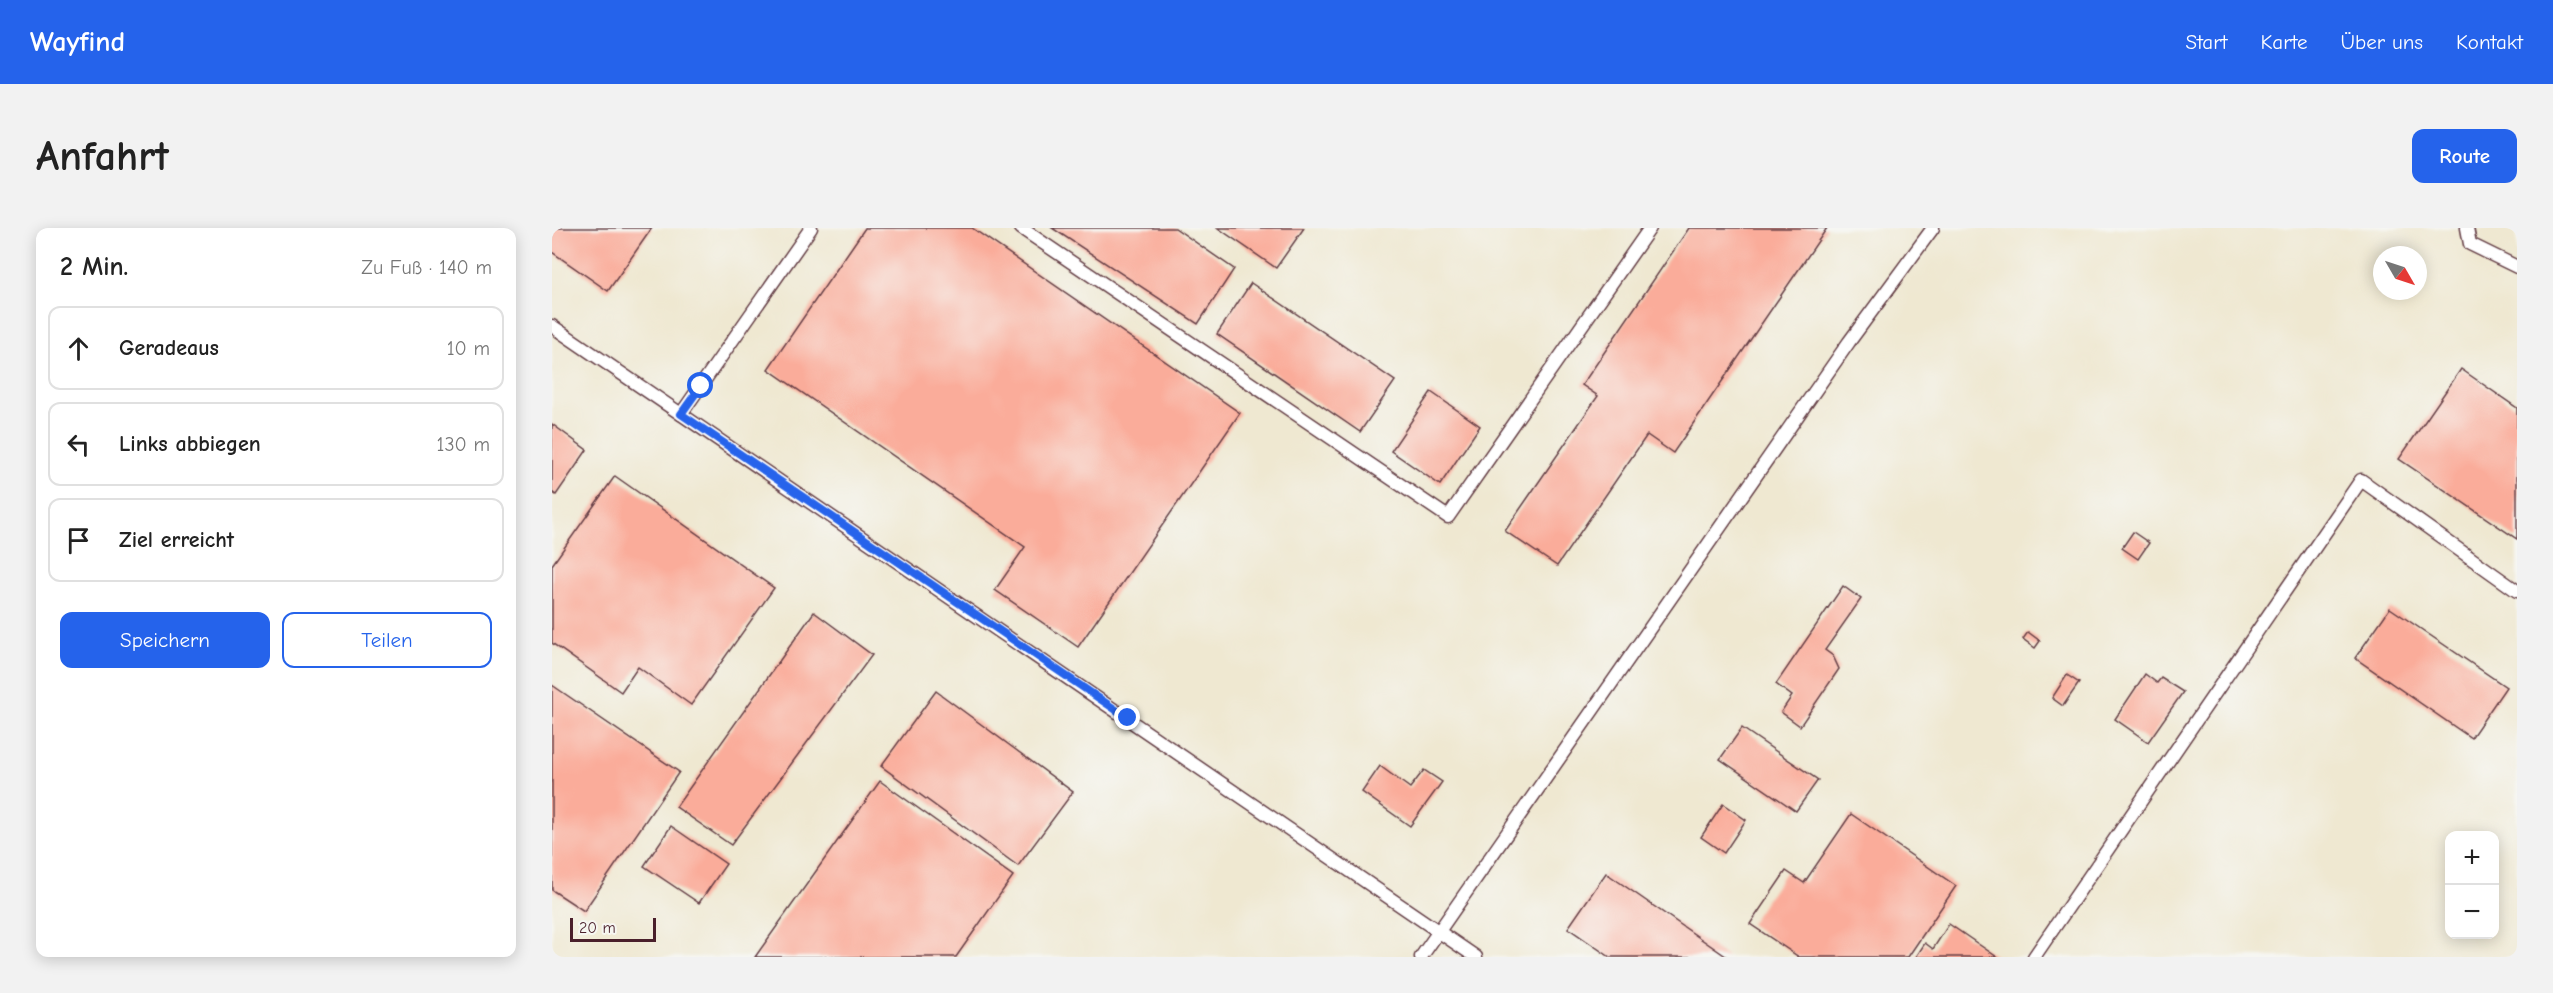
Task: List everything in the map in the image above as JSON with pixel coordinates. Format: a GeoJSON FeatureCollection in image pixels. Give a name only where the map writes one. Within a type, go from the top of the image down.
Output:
{"type":"FeatureCollection","features":[{"type":"Feature","properties":{"kind":"lane"},"geometry":{"type":"LineString","coordinates":[[681,414],[811,228]]}},
{"type":"Feature","properties":{"kind":"lane"},"geometry":{"type":"LineString","coordinates":[[1022,228],[1448,517],[1650,228]]}},
{"type":"Feature","properties":{"kind":"lane"},"geometry":{"type":"LineString","coordinates":[[1421,957],[1835,361],[1933,228]]}},
{"type":"Feature","properties":{"kind":"lane"},"geometry":{"type":"LineString","coordinates":[[2468,228],[2470,244],[2517,267]]}},
{"type":"Feature","properties":{"kind":"lane"},"geometry":{"type":"LineString","coordinates":[[552,326],[1476,957]]}},
{"type":"Feature","properties":{"kind":"lane"},"geometry":{"type":"LineString","coordinates":[[2034,957],[2361,480],[2517,591]]}},
{"type":"Feature","properties":{"kind":"building"},"geometry":{"type":"Polygon","coordinates":[[[552,228],[652,228],[608,291],[552,252],[552,228]]]}},
{"type":"Feature","properties":{"kind":"building"},"geometry":{"type":"Polygon","coordinates":[[[865,228],[972,228],[1240,413],[1078,647],[995,590],[1025,547],[768,369],[865,228]]]}},
{"type":"Feature","properties":{"kind":"building"},"geometry":{"type":"Polygon","coordinates":[[[1052,228],[1175,228],[1234,269],[1198,324],[1052,228]]]}},
{"type":"Feature","properties":{"kind":"building"},"geometry":{"type":"Polygon","coordinates":[[[1218,228],[1304,228],[1276,268],[1218,228]]]}},
{"type":"Feature","properties":{"kind":"building"},"geometry":{"type":"Polygon","coordinates":[[[1689,228],[1827,228],[1673,453],[1647,435],[1557,566],[1505,531],[1598,396],[1582,385],[1689,228]]]}},
{"type":"Feature","properties":{"kind":"building"},"geometry":{"type":"Polygon","coordinates":[[[1251,283],[1395,381],[1360,432],[1217,334],[1251,283]]]}},
{"type":"Feature","properties":{"kind":"building"},"geometry":{"type":"Polygon","coordinates":[[[2461,369],[2517,408],[2517,539],[2399,459],[2461,369]]]}},
{"type":"Feature","properties":{"kind":"building"},"geometry":{"type":"Polygon","coordinates":[[[1431,392],[1480,426],[1440,485],[1391,451],[1431,392]]]}},
{"type":"Feature","properties":{"kind":"building"},"geometry":{"type":"Polygon","coordinates":[[[552,424],[587,450],[556,495],[552,492],[552,424]]]}},
{"type":"Feature","properties":{"kind":"building"},"geometry":{"type":"Polygon","coordinates":[[[615,476],[774,588],[691,705],[638,667],[621,692],[552,643],[552,565],[615,476]]]}},
{"type":"Feature","properties":{"kind":"building"},"geometry":{"type":"Polygon","coordinates":[[[2133,532],[2149,543],[2138,559],[2122,548],[2133,532]]]}},
{"type":"Feature","properties":{"kind":"building"},"geometry":{"type":"Polygon","coordinates":[[[1843,586],[1861,599],[1825,650],[1833,656],[1839,669],[1800,726],[1781,712],[1792,696],[1776,684],[1843,586]]]}},
{"type":"Feature","properties":{"kind":"building"},"geometry":{"type":"Polygon","coordinates":[[[2390,608],[2506,687],[2471,738],[2355,658],[2390,608]]]}},
{"type":"Feature","properties":{"kind":"building"},"geometry":{"type":"Polygon","coordinates":[[[814,612],[872,655],[731,845],[676,807],[814,612]]]}},
{"type":"Feature","properties":{"kind":"building"},"geometry":{"type":"Polygon","coordinates":[[[2028,632],[2040,641],[2035,648],[2023,639],[2028,632]]]}},
{"type":"Feature","properties":{"kind":"building"},"geometry":{"type":"Polygon","coordinates":[[[2145,674],[2157,683],[2161,678],[2183,692],[2148,742],[2115,719],[2145,674]]]}},
{"type":"Feature","properties":{"kind":"building"},"geometry":{"type":"Polygon","coordinates":[[[2067,675],[2079,683],[2063,706],[2052,698],[2067,675]]]}},
{"type":"Feature","properties":{"kind":"building"},"geometry":{"type":"Polygon","coordinates":[[[552,685],[679,772],[584,911],[552,890],[552,685]]]}},
{"type":"Feature","properties":{"kind":"building"},"geometry":{"type":"Polygon","coordinates":[[[936,691],[1073,792],[1018,866],[881,766],[936,691]]]}},
{"type":"Feature","properties":{"kind":"building"},"geometry":{"type":"Polygon","coordinates":[[[1742,728],[1818,780],[1796,811],[1720,759],[1742,728]]]}},
{"type":"Feature","properties":{"kind":"building"},"geometry":{"type":"Polygon","coordinates":[[[1380,766],[1410,788],[1424,770],[1442,782],[1410,826],[1362,792],[1380,766]]]}},
{"type":"Feature","properties":{"kind":"building"},"geometry":{"type":"Polygon","coordinates":[[[880,781],[1013,876],[956,957],[755,957],[880,781]]]}},
{"type":"Feature","properties":{"kind":"building"},"geometry":{"type":"Polygon","coordinates":[[[1723,804],[1746,820],[1724,853],[1701,837],[1723,804]]]}},
{"type":"Feature","properties":{"kind":"building"},"geometry":{"type":"Polygon","coordinates":[[[1851,814],[1956,886],[1908,957],[1799,957],[1750,924],[1786,871],[1804,883],[1851,814]]]}},
{"type":"Feature","properties":{"kind":"building"},"geometry":{"type":"Polygon","coordinates":[[[671,826],[726,864],[699,903],[644,866],[671,826]]]}},
{"type":"Feature","properties":{"kind":"building"},"geometry":{"type":"Polygon","coordinates":[[[1606,873],[1727,957],[1610,957],[1568,928],[1606,873]]]}},
{"type":"Feature","properties":{"kind":"building"},"geometry":{"type":"Polygon","coordinates":[[[1949,924],[1997,957],[1916,957],[1925,943],[1933,949],[1949,924]]]}},
{"type":"Feature","properties":{"kind":"route"},"geometry":{"type":"LineString","coordinates":[[701,386],[681,414],[1128,718]]}}]}
